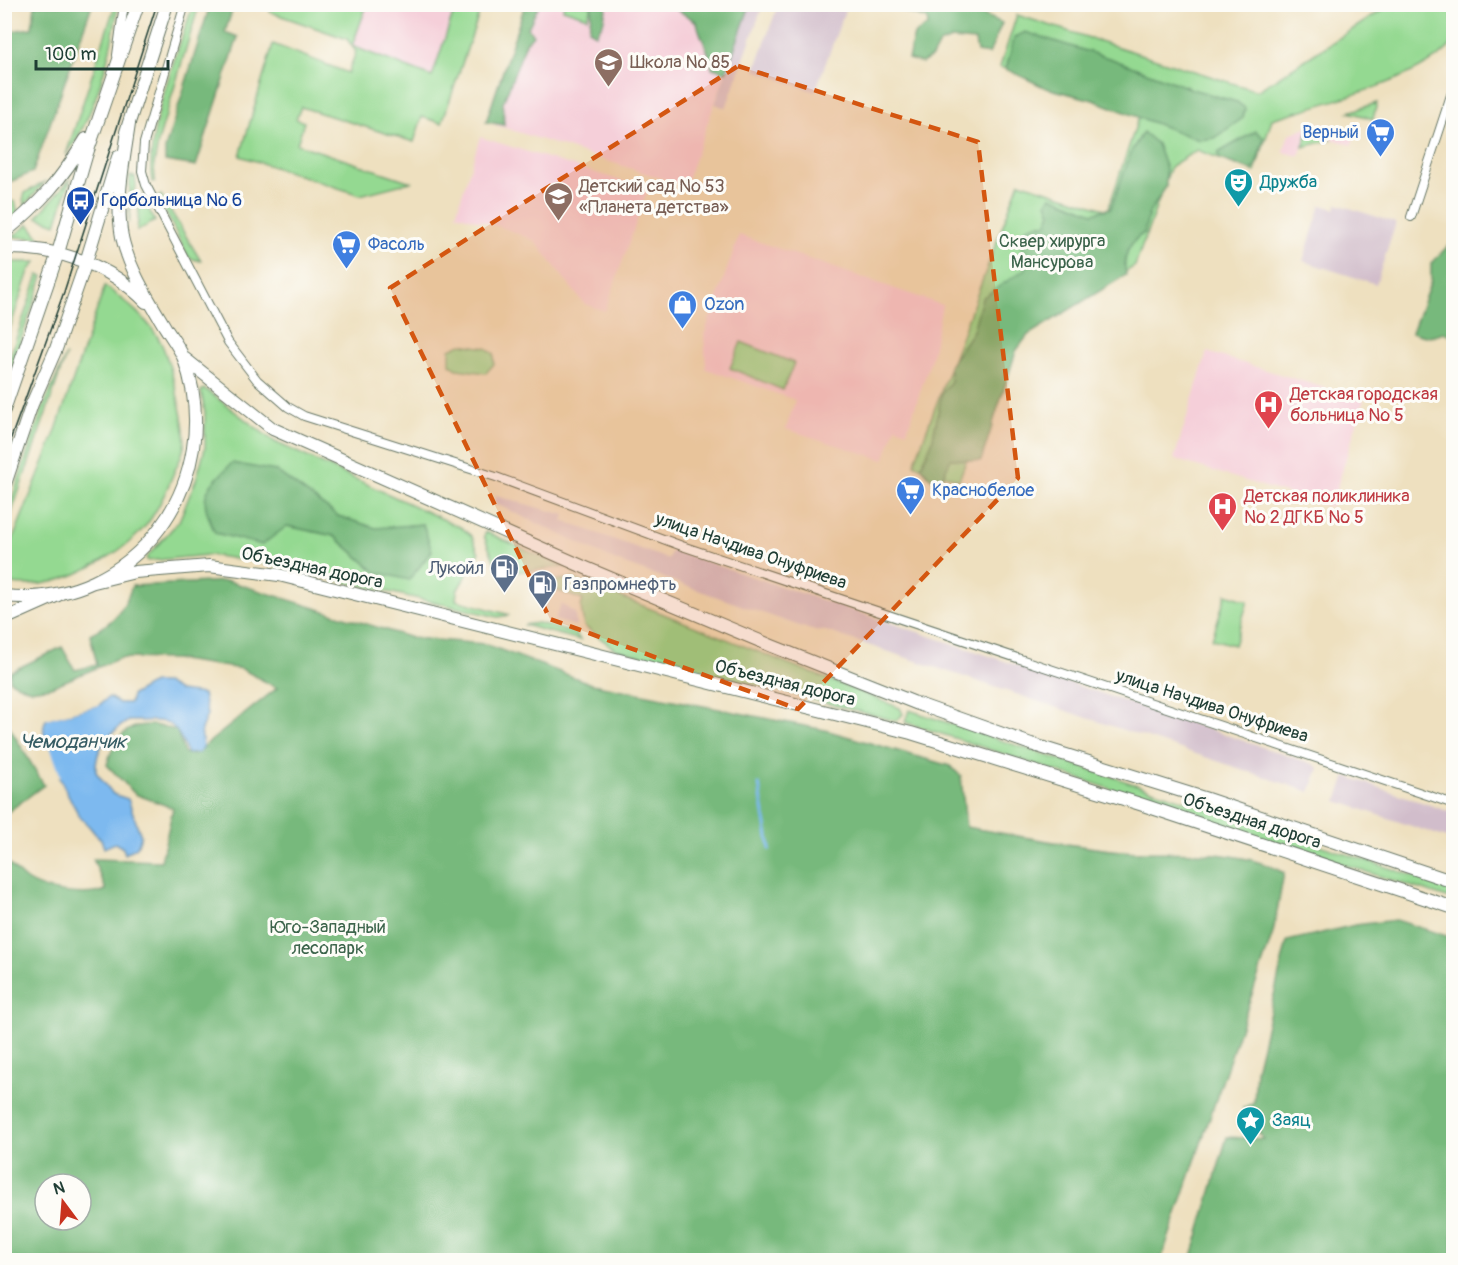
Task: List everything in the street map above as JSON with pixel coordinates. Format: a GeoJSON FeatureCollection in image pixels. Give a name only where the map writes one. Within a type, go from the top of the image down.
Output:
{"type":"FeatureCollection","features":[{"type":"Feature","properties":{"kind":"main road"},"geometry":{"type":"LineString","coordinates":[[4,410],[58,253],[86,156],[103,113],[138,4]]}},
{"type":"Feature","properties":{"kind":"main road"},"geometry":{"type":"LineString","coordinates":[[4,487],[32,404],[56,349],[86,262],[167,4]]}},
{"type":"Feature","properties":{"kind":"main road"},"geometry":{"type":"LineString","coordinates":[[4,233],[44,199],[60,180],[103,113]]}},
{"type":"Feature","properties":{"kind":"main road"},"geometry":{"type":"LineString","coordinates":[[4,619],[60,594],[94,582],[128,562],[144,548],[166,522],[183,486],[193,451],[195,415],[184,358],[139,280],[121,227],[120,196],[129,124]]}},
{"type":"Feature","properties":{"kind":"main road"},"geometry":{"type":"LineString","coordinates":[[4,249],[28,248],[58,253],[86,262],[119,279],[156,311]]}},
{"type":"Feature","properties":{"kind":"main road","name":"Объездная дорога"},"geometry":{"type":"LineString","coordinates":[[184,358],[273,429],[586,568],[761,641],[918,704],[1031,744],[1207,799],[1454,882]]}},
{"type":"Feature","properties":{"kind":"main road","name":"Объездная дорога"},"geometry":{"type":"LineString","coordinates":[[94,582],[135,572],[209,566],[279,575],[911,733],[1140,804],[1454,908]]}},
{"type":"Feature","properties":{"kind":"main road"},"geometry":{"type":"LineString","coordinates":[[4,596],[22,598],[60,594]]}},
{"type":"Feature","properties":{"kind":"street"},"geometry":{"type":"LineString","coordinates":[[116,73],[124,4]]}},
{"type":"Feature","properties":{"kind":"street","name":"улица Начдива Онуфриева"},"geometry":{"type":"LineString","coordinates":[[185,4],[144,143],[142,171],[147,190],[228,342],[257,380],[288,407],[304,416],[496,477],[682,546],[1454,804]]}},
{"type":"Feature","properties":{"kind":"street"},"geometry":{"type":"LineString","coordinates":[[1411,217],[1454,86]]}},
{"type":"Feature","properties":{"kind":"highlighted area"},"geometry":{"type":"Polygon","coordinates":[[[738,66],[978,142],[1018,478],[798,709],[550,619],[390,288],[738,66]]]}},
{"type":"Feature","properties":{"kind":"shaded area"},"geometry":{"type":"Polygon","coordinates":[[[367,5],[456,5],[432,77],[352,46],[367,5]]]}},
{"type":"Feature","properties":{"kind":"shaded area","name":"Школа № 85"},"geometry":{"type":"Polygon","coordinates":[[[525,5],[750,5],[685,186],[486,122],[525,5]]]}},
{"type":"Feature","properties":{"kind":"shaded area"},"geometry":{"type":"Polygon","coordinates":[[[750,5],[763,5],[726,108],[715,104],[750,5]]]}},
{"type":"Feature","properties":{"kind":"shaded area"},"geometry":{"type":"Polygon","coordinates":[[[778,5],[847,5],[815,92],[755,70],[778,5]]]}},
{"type":"Feature","properties":{"kind":"shaded area"},"geometry":{"type":"Polygon","coordinates":[[[1319,123],[1355,134],[1352,145],[1308,132],[1299,156],[1283,152],[1289,134],[1319,123]]]}},
{"type":"Feature","properties":{"kind":"shaded area","name":"Детский сад № 53 «Планета детства»"},"geometry":{"type":"Polygon","coordinates":[[[480,137],[648,189],[605,311],[584,304],[535,241],[504,228],[456,214],[480,137]]]}},
{"type":"Feature","properties":{"kind":"shaded area"},"geometry":{"type":"Polygon","coordinates":[[[1337,204],[1396,223],[1376,284],[1303,261],[1321,205],[1335,209],[1337,204]]]}},
{"type":"Feature","properties":{"kind":"shaded area"},"geometry":{"type":"Polygon","coordinates":[[[739,235],[942,305],[932,356],[907,431],[896,427],[884,460],[786,429],[795,400],[706,369],[704,335],[739,235]]]}},
{"type":"Feature","properties":{"kind":"shaded area","name":"Детская городская больница № 5"},"geometry":{"type":"Polygon","coordinates":[[[1207,352],[1364,400],[1331,507],[1174,459],[1207,352]]]}},
{"type":"Feature","properties":{"kind":"shaded area"},"geometry":{"type":"Polygon","coordinates":[[[496,496],[565,515],[563,521],[668,559],[672,550],[1313,764],[1319,768],[1310,792],[826,631],[811,630],[616,561],[494,503],[496,496]]]}},
{"type":"Feature","properties":{"kind":"shaded area"},"geometry":{"type":"Polygon","coordinates":[[[561,604],[575,613],[576,626],[555,620],[561,604]]]}},
{"type":"Feature","properties":{"kind":"shaded area"},"geometry":{"type":"Polygon","coordinates":[[[1346,776],[1453,813],[1453,840],[1337,801],[1346,776]]]}},
{"type":"Feature","properties":{"kind":"green space"},"geometry":{"type":"Polygon","coordinates":[[[564,4],[592,5],[587,17],[563,9],[564,4]]]}},
{"type":"Feature","properties":{"kind":"green space"},"geometry":{"type":"Polygon","coordinates":[[[35,5],[92,5],[33,172],[5,184],[5,32],[32,28],[35,5]]]}},
{"type":"Feature","properties":{"kind":"green space"},"geometry":{"type":"Polygon","coordinates":[[[115,5],[118,5],[115,23],[101,83],[86,122],[66,155],[115,5]]]}},
{"type":"Feature","properties":{"kind":"green space"},"geometry":{"type":"Polygon","coordinates":[[[193,5],[199,5],[158,142],[154,165],[155,181],[152,182],[153,141],[158,117],[171,69],[193,5]]]}},
{"type":"Feature","properties":{"kind":"green space"},"geometry":{"type":"Polygon","coordinates":[[[210,5],[234,5],[225,32],[238,37],[196,166],[165,161],[165,149],[210,5]]]}},
{"type":"Feature","properties":{"kind":"green space"},"geometry":{"type":"Polygon","coordinates":[[[272,5],[367,5],[352,46],[432,77],[456,5],[482,5],[442,123],[422,117],[414,142],[301,107],[296,119],[304,122],[297,144],[411,182],[360,195],[240,156],[273,44],[348,73],[356,52],[347,39],[270,12],[272,5]]]}},
{"type":"Feature","properties":{"kind":"green space"},"geometry":{"type":"Polygon","coordinates":[[[525,5],[539,5],[528,28],[533,35],[526,43],[503,103],[504,125],[486,122],[525,5]]]}},
{"type":"Feature","properties":{"kind":"green space"},"geometry":{"type":"Polygon","coordinates":[[[592,5],[607,5],[603,23],[596,34],[589,30],[592,5]]]}},
{"type":"Feature","properties":{"kind":"green space"},"geometry":{"type":"Polygon","coordinates":[[[669,5],[750,5],[726,72],[712,68],[697,22],[669,5]]]}},
{"type":"Feature","properties":{"kind":"green space"},"geometry":{"type":"Polygon","coordinates":[[[885,5],[935,5],[938,12],[962,9],[1002,23],[989,54],[977,52],[975,41],[951,39],[939,44],[932,57],[922,63],[908,59],[914,35],[928,25],[927,19],[885,5]]]}},
{"type":"Feature","properties":{"kind":"green space","name":"Сквер хирурга Мансурова"},"geometry":{"type":"Polygon","coordinates":[[[1390,5],[1453,5],[1453,43],[1438,57],[1395,80],[1272,119],[1255,172],[1197,150],[1171,166],[1135,266],[1010,343],[959,480],[914,464],[1019,182],[1108,210],[1139,116],[1000,67],[1017,15],[1257,91],[1390,5]]]}},
{"type":"Feature","properties":{"kind":"green space"},"geometry":{"type":"Polygon","coordinates":[[[1025,32],[1237,102],[1245,108],[1243,118],[1214,138],[1199,140],[1093,100],[1046,88],[1006,69],[1014,38],[1025,32]]]}},
{"type":"Feature","properties":{"kind":"green space"},"geometry":{"type":"Polygon","coordinates":[[[1377,103],[1373,119],[1349,112],[1377,103]]]}},
{"type":"Feature","properties":{"kind":"green space"},"geometry":{"type":"Polygon","coordinates":[[[1256,131],[1264,138],[1255,168],[1251,170],[1219,159],[1218,153],[1256,131]]]}},
{"type":"Feature","properties":{"kind":"green space"},"geometry":{"type":"Polygon","coordinates":[[[1143,132],[1157,144],[1166,169],[1166,187],[1149,213],[1144,233],[1134,241],[1128,251],[1125,262],[1126,275],[1028,335],[1016,351],[981,461],[951,459],[938,486],[921,467],[932,442],[942,393],[951,381],[949,366],[973,331],[982,298],[1025,269],[1021,245],[1024,231],[1036,224],[1046,224],[1051,213],[1047,202],[1051,196],[1093,213],[1111,208],[1132,150],[1143,132]]]}},
{"type":"Feature","properties":{"kind":"green space"},"geometry":{"type":"Polygon","coordinates":[[[1308,132],[1331,140],[1303,147],[1308,132]]]}},
{"type":"Feature","properties":{"kind":"green space"},"geometry":{"type":"Polygon","coordinates":[[[130,176],[135,177],[136,187],[132,194],[129,223],[130,176]]]}},
{"type":"Feature","properties":{"kind":"green space"},"geometry":{"type":"Polygon","coordinates":[[[71,178],[56,224],[37,217],[71,178]]]}},
{"type":"Feature","properties":{"kind":"green space"},"geometry":{"type":"Polygon","coordinates":[[[46,181],[25,205],[23,200],[25,193],[46,181]]]}},
{"type":"Feature","properties":{"kind":"green space"},"geometry":{"type":"Polygon","coordinates":[[[141,195],[155,221],[137,231],[140,198],[141,195]]]}},
{"type":"Feature","properties":{"kind":"green space"},"geometry":{"type":"Polygon","coordinates":[[[161,195],[201,261],[189,258],[158,197],[161,195]]]}},
{"type":"Feature","properties":{"kind":"green space"},"geometry":{"type":"Polygon","coordinates":[[[5,199],[15,202],[18,212],[5,221],[5,199]]]}},
{"type":"Feature","properties":{"kind":"green space"},"geometry":{"type":"Polygon","coordinates":[[[29,224],[40,238],[12,237],[29,224]]]}},
{"type":"Feature","properties":{"kind":"green space"},"geometry":{"type":"Polygon","coordinates":[[[1453,241],[1453,337],[1444,332],[1428,336],[1412,332],[1431,281],[1431,263],[1453,241]]]}},
{"type":"Feature","properties":{"kind":"green space"},"geometry":{"type":"Polygon","coordinates":[[[5,262],[36,262],[29,271],[5,343],[5,262]]]}},
{"type":"Feature","properties":{"kind":"green space"},"geometry":{"type":"Polygon","coordinates":[[[38,275],[43,276],[5,386],[5,371],[38,275]]]}},
{"type":"Feature","properties":{"kind":"green space"},"geometry":{"type":"Polygon","coordinates":[[[105,286],[144,320],[162,345],[174,380],[181,412],[185,438],[182,454],[153,516],[126,545],[100,562],[54,582],[30,585],[5,583],[5,559],[55,433],[105,286]]]}},
{"type":"Feature","properties":{"kind":"green space"},"geometry":{"type":"Polygon","coordinates":[[[741,342],[794,363],[783,390],[730,368],[741,342]]]}},
{"type":"Feature","properties":{"kind":"green space"},"geometry":{"type":"Polygon","coordinates":[[[461,344],[486,348],[494,354],[494,364],[486,373],[457,369],[450,364],[450,349],[461,344]]]}},
{"type":"Feature","properties":{"kind":"green space"},"geometry":{"type":"Polygon","coordinates":[[[66,355],[5,532],[5,519],[42,410],[66,355]]]}},
{"type":"Feature","properties":{"kind":"green space"},"geometry":{"type":"Polygon","coordinates":[[[205,389],[275,442],[462,528],[472,537],[479,553],[457,591],[456,600],[510,615],[498,617],[253,561],[208,555],[148,561],[146,558],[179,521],[196,480],[205,448],[205,413],[201,391],[205,389]],[[276,471],[287,526],[334,536],[376,572],[423,524],[376,529],[338,516],[276,471]]]}},
{"type":"Feature","properties":{"kind":"green space"},"geometry":{"type":"Polygon","coordinates":[[[232,463],[276,471],[338,516],[376,528],[423,524],[432,551],[409,580],[376,572],[334,536],[287,526],[262,545],[215,533],[206,510],[206,494],[232,463]]]}},
{"type":"Feature","properties":{"kind":"green space"},"geometry":{"type":"Polygon","coordinates":[[[486,532],[564,567],[514,572],[496,565],[484,536],[486,532]]]}},
{"type":"Feature","properties":{"kind":"green space"},"geometry":{"type":"Polygon","coordinates":[[[573,578],[900,708],[903,714],[896,721],[615,649],[584,626],[581,607],[583,600],[537,583],[573,578]]]}},
{"type":"Feature","properties":{"kind":"green space","name":"Юго-Западный лесопарк"},"geometry":{"type":"Polygon","coordinates":[[[228,581],[412,638],[485,644],[592,684],[825,730],[950,766],[961,776],[966,827],[1102,849],[1226,855],[1266,864],[1284,873],[1273,933],[1161,1260],[5,1260],[4,859],[33,884],[53,890],[77,893],[106,890],[93,859],[161,861],[173,808],[135,794],[107,765],[117,741],[124,733],[141,725],[164,727],[177,731],[184,753],[193,755],[277,688],[242,669],[174,659],[120,658],[51,687],[30,690],[10,681],[10,672],[62,647],[75,670],[97,665],[90,634],[111,621],[125,602],[132,586],[228,581]]]}},
{"type":"Feature","properties":{"kind":"green space"},"geometry":{"type":"Polygon","coordinates":[[[1226,594],[1248,601],[1234,645],[1212,639],[1226,594]]]}},
{"type":"Feature","properties":{"kind":"green space"},"geometry":{"type":"Polygon","coordinates":[[[538,623],[576,634],[580,640],[524,625],[538,623]]]}},
{"type":"Feature","properties":{"kind":"green space"},"geometry":{"type":"Polygon","coordinates":[[[909,710],[1453,889],[1453,900],[905,722],[909,710]]]}},
{"type":"Feature","properties":{"kind":"green space"},"geometry":{"type":"Polygon","coordinates":[[[5,722],[44,785],[5,814],[5,722]]]}},
{"type":"Feature","properties":{"kind":"green space"},"geometry":{"type":"Polygon","coordinates":[[[1396,920],[1453,938],[1453,1260],[1191,1260],[1227,1137],[1263,1139],[1243,1108],[1254,1102],[1256,1070],[1287,941],[1355,925],[1396,920]]]}},
{"type":"Feature","properties":{"kind":"water","name":"Чемоданчик"},"geometry":{"type":"Polygon","coordinates":[[[153,683],[166,683],[179,691],[203,694],[207,715],[201,729],[203,748],[199,753],[187,754],[178,733],[167,723],[160,721],[128,721],[104,742],[98,755],[96,772],[113,794],[128,799],[141,836],[137,847],[125,854],[123,848],[115,843],[104,848],[101,839],[81,819],[54,767],[44,737],[44,725],[48,718],[99,705],[109,697],[119,703],[130,703],[132,695],[153,683]]]}},
{"type":"Feature","properties":{"kind":"pier"},"geometry":{"type":"Polygon","coordinates":[[[99,702],[99,705],[46,719],[47,715],[99,702]]]}},
{"type":"Feature","properties":{"kind":"pier"},"geometry":{"type":"Polygon","coordinates":[[[48,741],[61,777],[57,778],[45,753],[42,743],[48,741]]]}},
{"type":"Feature","properties":{"kind":"waterway"},"geometry":{"type":"LineString","coordinates":[[759,784],[770,849]]}},
{"type":"Feature","properties":{"kind":"tram line"},"geometry":{"type":"LineString","coordinates":[[4,457],[64,292],[157,4]]}},
{"type":"Feature","properties":{"kind":"place","name":"Школа № 85"},"geometry":{"type":"Point","coordinates":[609,88]}},
{"type":"Feature","properties":{"kind":"place","name":"Верный"},"geometry":{"type":"Point","coordinates":[1380,158]}},
{"type":"Feature","properties":{"kind":"place","name":"Дружба"},"geometry":{"type":"Point","coordinates":[1239,208]}},
{"type":"Feature","properties":{"kind":"place","name":"Детский сад № 53 «Планета детства»"},"geometry":{"type":"Point","coordinates":[558,222]}},
{"type":"Feature","properties":{"kind":"place","name":"Горбольница № 6"},"geometry":{"type":"Point","coordinates":[80,226]}},
{"type":"Feature","properties":{"kind":"place","name":"Фасоль"},"geometry":{"type":"Point","coordinates":[347,270]}},
{"type":"Feature","properties":{"kind":"place","name":"Ozon"},"geometry":{"type":"Point","coordinates":[683,330]}},
{"type":"Feature","properties":{"kind":"place","name":"Детская городская больница № 5"},"geometry":{"type":"Point","coordinates":[1269,430]}},
{"type":"Feature","properties":{"kind":"place","name":"Краснобелое"},"geometry":{"type":"Point","coordinates":[911,516]}},
{"type":"Feature","properties":{"kind":"place","name":"Детская поликлиника № 2 ДГКБ № 5"},"geometry":{"type":"Point","coordinates":[1223,532]}},
{"type":"Feature","properties":{"kind":"place","name":"Лукойл"},"geometry":{"type":"Point","coordinates":[505,594]}},
{"type":"Feature","properties":{"kind":"place","name":"Газпромнефть"},"geometry":{"type":"Point","coordinates":[543,610]}},
{"type":"Feature","properties":{"kind":"place","name":"Заяц"},"geometry":{"type":"Point","coordinates":[1251,1146]}}]}
